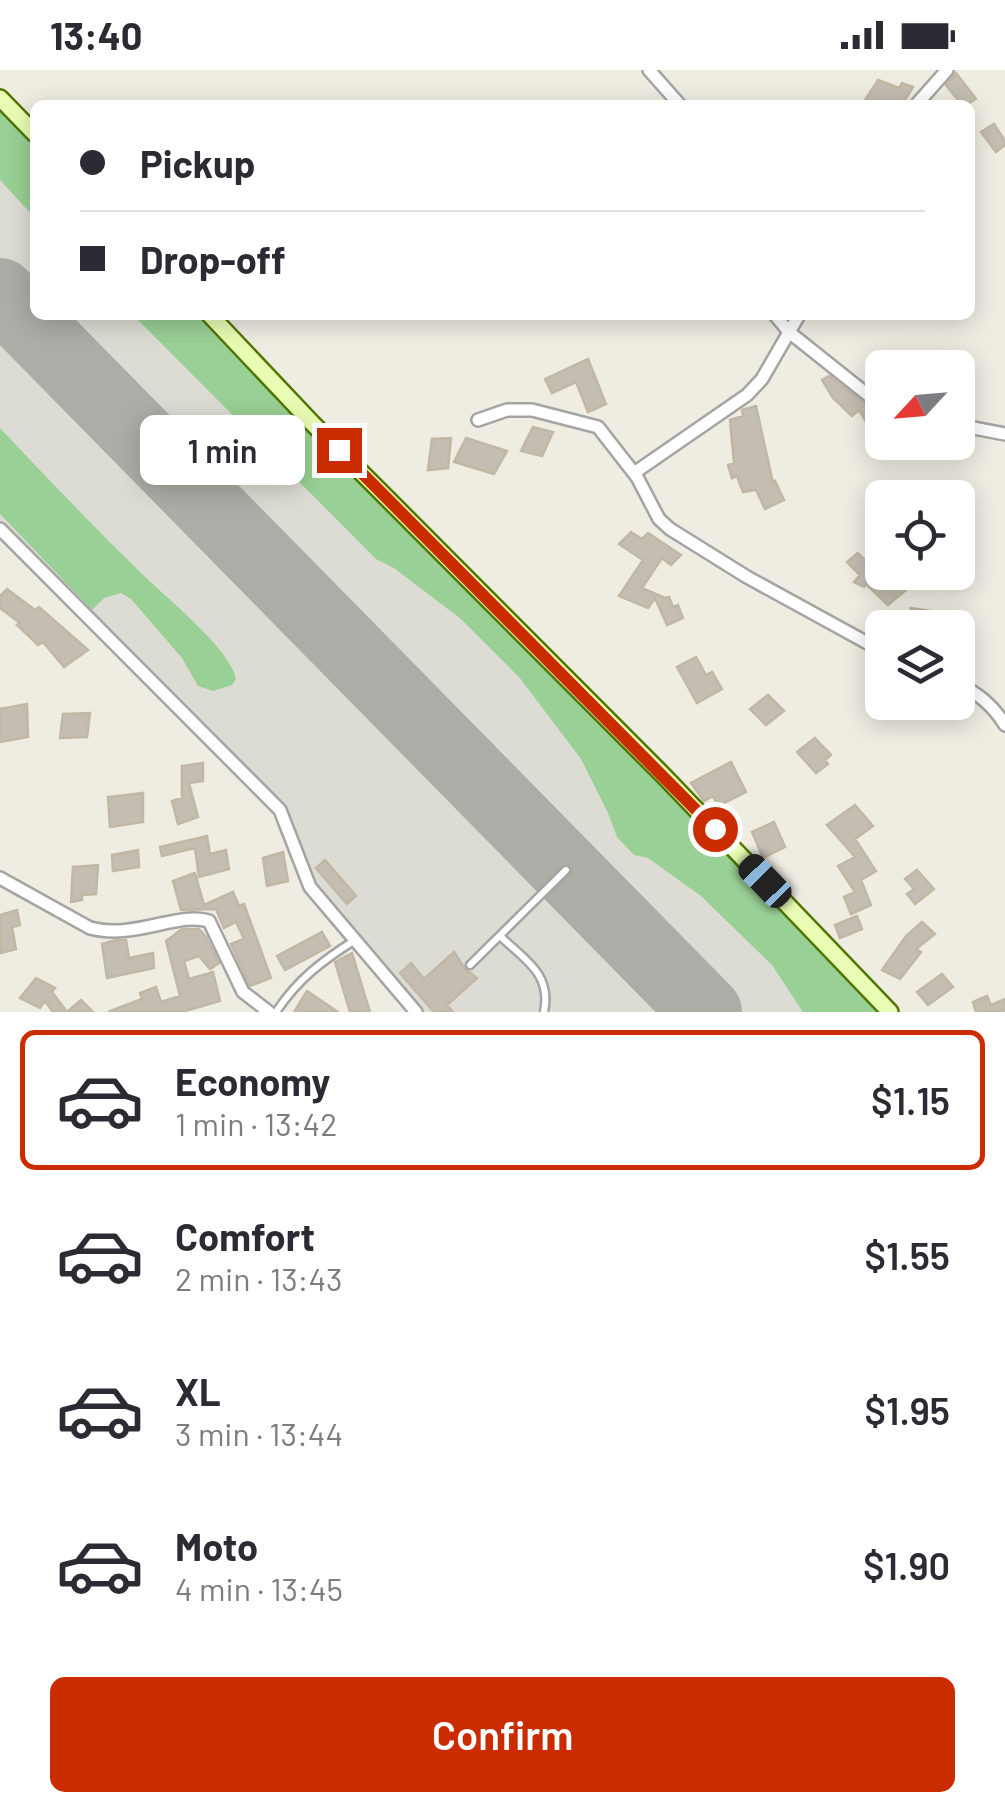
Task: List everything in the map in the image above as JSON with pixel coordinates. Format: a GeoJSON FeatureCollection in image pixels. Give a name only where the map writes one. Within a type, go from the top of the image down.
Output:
{"type":"FeatureCollection","features":[{"type":"Feature","properties":{"kind":"street"},"geometry":{"type":"LineString","coordinates":[[649,70],[676,100]]}},
{"type":"Feature","properties":{"kind":"street"},"geometry":{"type":"LineString","coordinates":[[920,100],[947,70]]}},
{"type":"Feature","properties":{"kind":"street"},"geometry":{"type":"LineString","coordinates":[[0,98],[30,129]]}},
{"type":"Feature","properties":{"kind":"street"},"geometry":{"type":"LineString","coordinates":[[215,320],[664,776],[890,1012]]}},
{"type":"Feature","properties":{"kind":"street"},"geometry":{"type":"LineString","coordinates":[[779,320],[865,392]]}},
{"type":"Feature","properties":{"kind":"street"},"geometry":{"type":"LineString","coordinates":[[634,474],[747,394],[762,379],[796,320]]}},
{"type":"Feature","properties":{"kind":"street"},"geometry":{"type":"LineString","coordinates":[[478,420],[507,410],[532,410],[598,427],[634,474],[659,519],[670,529],[747,577],[865,642]]}},
{"type":"Feature","properties":{"kind":"street"},"geometry":{"type":"LineString","coordinates":[[975,428],[1005,434]]}},
{"type":"Feature","properties":{"kind":"street"},"geometry":{"type":"LineString","coordinates":[[0,529],[280,810],[310,887],[416,1012]]}},
{"type":"Feature","properties":{"kind":"street"},"geometry":{"type":"LineString","coordinates":[[975,693],[996,711],[1005,725]]}},
{"type":"Feature","properties":{"kind":"street"},"geometry":{"type":"LineString","coordinates":[[0,878],[90,928],[106,932],[131,932],[194,918],[208,921],[243,992],[272,1012]]}},
{"type":"Feature","properties":{"kind":"lane"},"geometry":{"type":"LineString","coordinates":[[470,965],[566,870]]}},
{"type":"Feature","properties":{"kind":"lane"},"geometry":{"type":"LineString","coordinates":[[500,936],[542,976],[548,990],[544,1012]]}},
{"type":"Feature","properties":{"kind":"lane"},"geometry":{"type":"LineString","coordinates":[[272,1012],[313,967],[356,940]]}},
{"type":"Feature","properties":{"kind":"shaded area"},"geometry":{"type":"Polygon","coordinates":[[[0,107],[30,138],[30,320],[209,320],[886,1012],[421,1012],[313,880],[283,809],[92,610],[0,521],[0,107]]]}},
{"type":"Feature","properties":{"kind":"green space"},"geometry":{"type":"Polygon","coordinates":[[[0,107],[30,138],[30,213],[0,180],[0,107]]]}},
{"type":"Feature","properties":{"kind":"green space"},"geometry":{"type":"Polygon","coordinates":[[[138,320],[209,320],[886,1012],[803,1012],[772,965],[701,896],[648,858],[634,855],[617,837],[581,759],[519,677],[461,619],[394,568],[376,559],[138,320]]]}},
{"type":"Feature","properties":{"kind":"green space"},"geometry":{"type":"Polygon","coordinates":[[[0,428],[104,537],[209,638],[231,667],[236,679],[232,685],[213,691],[198,686],[182,658],[131,599],[121,593],[104,598],[92,610],[0,514],[0,428]]]}},
{"type":"Feature","properties":{"kind":"building"},"geometry":{"type":"Polygon","coordinates":[[[956,73],[976,99],[958,100],[946,85],[956,73]]]}},
{"type":"Feature","properties":{"kind":"building"},"geometry":{"type":"Polygon","coordinates":[[[878,80],[899,88],[902,83],[913,87],[905,100],[865,100],[878,80]]]}},
{"type":"Feature","properties":{"kind":"building"},"geometry":{"type":"Polygon","coordinates":[[[994,124],[1005,141],[996,152],[981,132],[994,124]]]}},
{"type":"Feature","properties":{"kind":"building"},"geometry":{"type":"Polygon","coordinates":[[[588,359],[606,404],[588,412],[576,382],[552,393],[545,379],[588,359]]]}},
{"type":"Feature","properties":{"kind":"building"},"geometry":{"type":"Polygon","coordinates":[[[829,376],[865,404],[865,420],[859,410],[852,416],[833,398],[822,380],[829,376]]]}},
{"type":"Feature","properties":{"kind":"building"},"geometry":{"type":"Polygon","coordinates":[[[756,406],[773,483],[784,500],[765,509],[756,490],[743,492],[728,465],[734,463],[730,420],[743,416],[742,410],[756,406]]]}},
{"type":"Feature","properties":{"kind":"building"},"geometry":{"type":"Polygon","coordinates":[[[533,427],[553,432],[542,456],[521,451],[533,427]]]}},
{"type":"Feature","properties":{"kind":"building"},"geometry":{"type":"Polygon","coordinates":[[[451,438],[448,468],[428,470],[432,439],[451,438]]]}},
{"type":"Feature","properties":{"kind":"building"},"geometry":{"type":"Polygon","coordinates":[[[466,438],[507,451],[494,474],[454,462],[466,438]]]}},
{"type":"Feature","properties":{"kind":"building"},"geometry":{"type":"Polygon","coordinates":[[[631,532],[642,539],[648,533],[681,555],[671,565],[662,558],[642,588],[669,597],[673,607],[678,605],[683,618],[667,625],[655,598],[648,608],[619,596],[643,560],[619,544],[631,532]]]}},
{"type":"Feature","properties":{"kind":"building"},"geometry":{"type":"Polygon","coordinates":[[[858,553],[865,560],[864,587],[854,582],[860,575],[847,562],[858,553]]]}},
{"type":"Feature","properties":{"kind":"building"},"geometry":{"type":"Polygon","coordinates":[[[7,589],[35,610],[39,607],[88,650],[64,667],[43,642],[38,645],[17,625],[20,623],[0,608],[0,596],[7,589]]]}},
{"type":"Feature","properties":{"kind":"building"},"geometry":{"type":"Polygon","coordinates":[[[872,590],[906,590],[888,605],[872,590]]]}},
{"type":"Feature","properties":{"kind":"building"},"geometry":{"type":"Polygon","coordinates":[[[696,657],[706,675],[712,672],[722,689],[697,703],[677,667],[696,657]]]}},
{"type":"Feature","properties":{"kind":"building"},"geometry":{"type":"Polygon","coordinates":[[[768,695],[784,711],[766,725],[750,709],[768,695]]]}},
{"type":"Feature","properties":{"kind":"building"},"geometry":{"type":"Polygon","coordinates":[[[27,704],[28,737],[0,742],[0,709],[27,704]]]}},
{"type":"Feature","properties":{"kind":"building"},"geometry":{"type":"Polygon","coordinates":[[[90,713],[87,737],[60,738],[63,714],[90,713]]]}},
{"type":"Feature","properties":{"kind":"building"},"geometry":{"type":"Polygon","coordinates":[[[815,738],[831,755],[825,760],[828,764],[816,773],[797,752],[815,738]]]}},
{"type":"Feature","properties":{"kind":"building"},"geometry":{"type":"Polygon","coordinates":[[[731,762],[746,792],[718,806],[713,796],[704,801],[691,783],[731,762]]]}},
{"type":"Feature","properties":{"kind":"building"},"geometry":{"type":"Polygon","coordinates":[[[203,763],[203,781],[189,783],[198,817],[178,824],[172,801],[182,798],[182,766],[203,763]]]}},
{"type":"Feature","properties":{"kind":"building"},"geometry":{"type":"Polygon","coordinates":[[[143,793],[143,822],[110,827],[108,797],[143,793]]]}},
{"type":"Feature","properties":{"kind":"building"},"geometry":{"type":"Polygon","coordinates":[[[855,805],[873,826],[855,839],[876,871],[861,880],[871,905],[851,914],[844,897],[855,892],[838,866],[855,857],[827,825],[855,805]]]}},
{"type":"Feature","properties":{"kind":"building"},"geometry":{"type":"Polygon","coordinates":[[[774,822],[785,847],[763,858],[752,832],[774,822]]]}},
{"type":"Feature","properties":{"kind":"building"},"geometry":{"type":"Polygon","coordinates":[[[207,836],[210,854],[226,850],[229,869],[199,877],[195,848],[162,856],[160,847],[207,836]]]}},
{"type":"Feature","properties":{"kind":"building"},"geometry":{"type":"Polygon","coordinates":[[[138,850],[139,867],[113,871],[112,855],[138,850]]]}},
{"type":"Feature","properties":{"kind":"building"},"geometry":{"type":"Polygon","coordinates":[[[283,852],[288,881],[267,886],[263,858],[283,852]]]}},
{"type":"Feature","properties":{"kind":"building"},"geometry":{"type":"Polygon","coordinates":[[[325,860],[356,896],[347,904],[316,868],[325,860]]]}},
{"type":"Feature","properties":{"kind":"building"},"geometry":{"type":"Polygon","coordinates":[[[98,865],[96,894],[82,895],[82,900],[71,902],[73,867],[98,865]]]}},
{"type":"Feature","properties":{"kind":"building"},"geometry":{"type":"Polygon","coordinates":[[[917,870],[934,889],[915,904],[907,894],[914,889],[905,879],[917,870]]]}},
{"type":"Feature","properties":{"kind":"building"},"geometry":{"type":"Polygon","coordinates":[[[195,873],[204,905],[233,892],[239,906],[244,904],[271,978],[250,986],[231,944],[244,939],[236,922],[224,928],[216,909],[181,910],[173,881],[195,873]]]}},
{"type":"Feature","properties":{"kind":"building"},"geometry":{"type":"Polygon","coordinates":[[[17,910],[20,925],[12,927],[16,949],[1,953],[0,915],[17,910]]]}},
{"type":"Feature","properties":{"kind":"building"},"geometry":{"type":"Polygon","coordinates":[[[857,916],[862,929],[840,938],[835,925],[857,916]]]}},
{"type":"Feature","properties":{"kind":"building"},"geometry":{"type":"Polygon","coordinates":[[[922,922],[935,934],[916,949],[921,952],[900,979],[882,970],[906,936],[922,922]]]}},
{"type":"Feature","properties":{"kind":"building"},"geometry":{"type":"Polygon","coordinates":[[[182,929],[199,929],[206,937],[219,963],[210,969],[199,956],[184,961],[189,979],[213,972],[220,1001],[182,1012],[108,1012],[142,999],[140,993],[156,987],[161,1002],[180,996],[166,941],[182,929]]]}},
{"type":"Feature","properties":{"kind":"building"},"geometry":{"type":"Polygon","coordinates":[[[322,932],[330,946],[285,970],[277,956],[322,932]]]}},
{"type":"Feature","properties":{"kind":"building"},"geometry":{"type":"Polygon","coordinates":[[[126,940],[129,958],[153,953],[154,968],[107,978],[102,944],[126,940]]]}},
{"type":"Feature","properties":{"kind":"building"},"geometry":{"type":"Polygon","coordinates":[[[454,952],[465,969],[477,978],[447,1005],[453,1012],[434,1012],[400,973],[411,963],[424,979],[454,952]]]}},
{"type":"Feature","properties":{"kind":"building"},"geometry":{"type":"Polygon","coordinates":[[[352,953],[370,1012],[350,1012],[335,962],[352,953]]]}},
{"type":"Feature","properties":{"kind":"building"},"geometry":{"type":"Polygon","coordinates":[[[942,974],[953,987],[928,1005],[917,992],[942,974]]]}},
{"type":"Feature","properties":{"kind":"building"},"geometry":{"type":"Polygon","coordinates":[[[36,978],[55,988],[52,992],[67,1012],[53,1012],[45,1001],[40,1008],[20,998],[36,978]]]}},
{"type":"Feature","properties":{"kind":"building"},"geometry":{"type":"Polygon","coordinates":[[[307,991],[338,1012],[294,1012],[307,991]]]}},
{"type":"Feature","properties":{"kind":"building"},"geometry":{"type":"Polygon","coordinates":[[[987,996],[991,1005],[1005,999],[1005,1012],[976,1012],[973,1002],[987,996]]]}},
{"type":"Feature","properties":{"kind":"building"},"geometry":{"type":"Polygon","coordinates":[[[81,1000],[93,1012],[67,1012],[81,1000]]]}},
{"type":"Feature","properties":{"kind":"runway"},"geometry":{"type":"LineString","coordinates":[[0,294],[706,1012]]}},
{"type":"Feature","properties":{"kind":"route"},"geometry":{"type":"LineString","coordinates":[[339,450],[715,829]]}}]}
